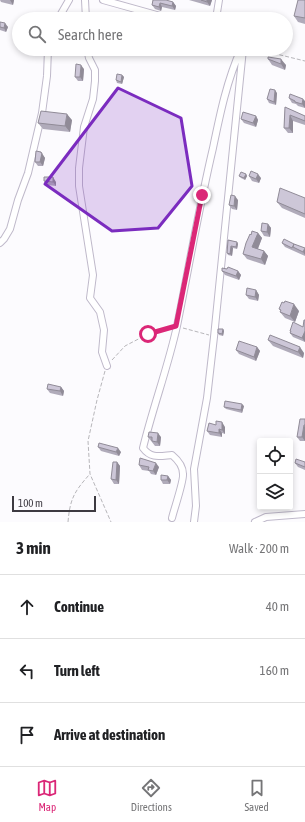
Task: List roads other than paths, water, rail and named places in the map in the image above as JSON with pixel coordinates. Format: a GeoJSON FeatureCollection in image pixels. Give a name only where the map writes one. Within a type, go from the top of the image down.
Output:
{"type":"FeatureCollection","features":[{"type":"Feature","properties":{"kind":"street"},"geometry":{"type":"LineString","coordinates":[[62,12],[69,0]]}},
{"type":"Feature","properties":{"kind":"street"},"geometry":{"type":"LineString","coordinates":[[85,0],[86,12]]}},
{"type":"Feature","properties":{"kind":"street"},"geometry":{"type":"LineString","coordinates":[[103,0],[146,12]]}},
{"type":"Feature","properties":{"kind":"street"},"geometry":{"type":"LineString","coordinates":[[217,12],[219,0]]}},
{"type":"Feature","properties":{"kind":"street"},"geometry":{"type":"LineString","coordinates":[[0,243],[10,229],[18,200],[28,173],[42,113],[47,76],[48,56]]}},
{"type":"Feature","properties":{"kind":"street"},"geometry":{"type":"LineString","coordinates":[[89,56],[95,70],[95,81],[93,99],[84,127],[79,168],[79,186],[93,275],[90,298],[100,312],[104,330],[102,352],[107,366]]}},
{"type":"Feature","properties":{"kind":"street"},"geometry":{"type":"LineString","coordinates":[[172,518],[184,475],[180,464],[177,459],[172,456],[149,455],[143,448],[151,415],[161,388],[176,326],[202,195],[221,111],[231,72],[239,56]]}},
{"type":"Feature","properties":{"kind":"street"},"geometry":{"type":"LineString","coordinates":[[194,522],[196,506],[194,469],[207,398],[214,337],[241,56]]}},
{"type":"Feature","properties":{"kind":"street"},"geometry":{"type":"LineString","coordinates":[[255,522],[266,517],[305,514]]}}]}
